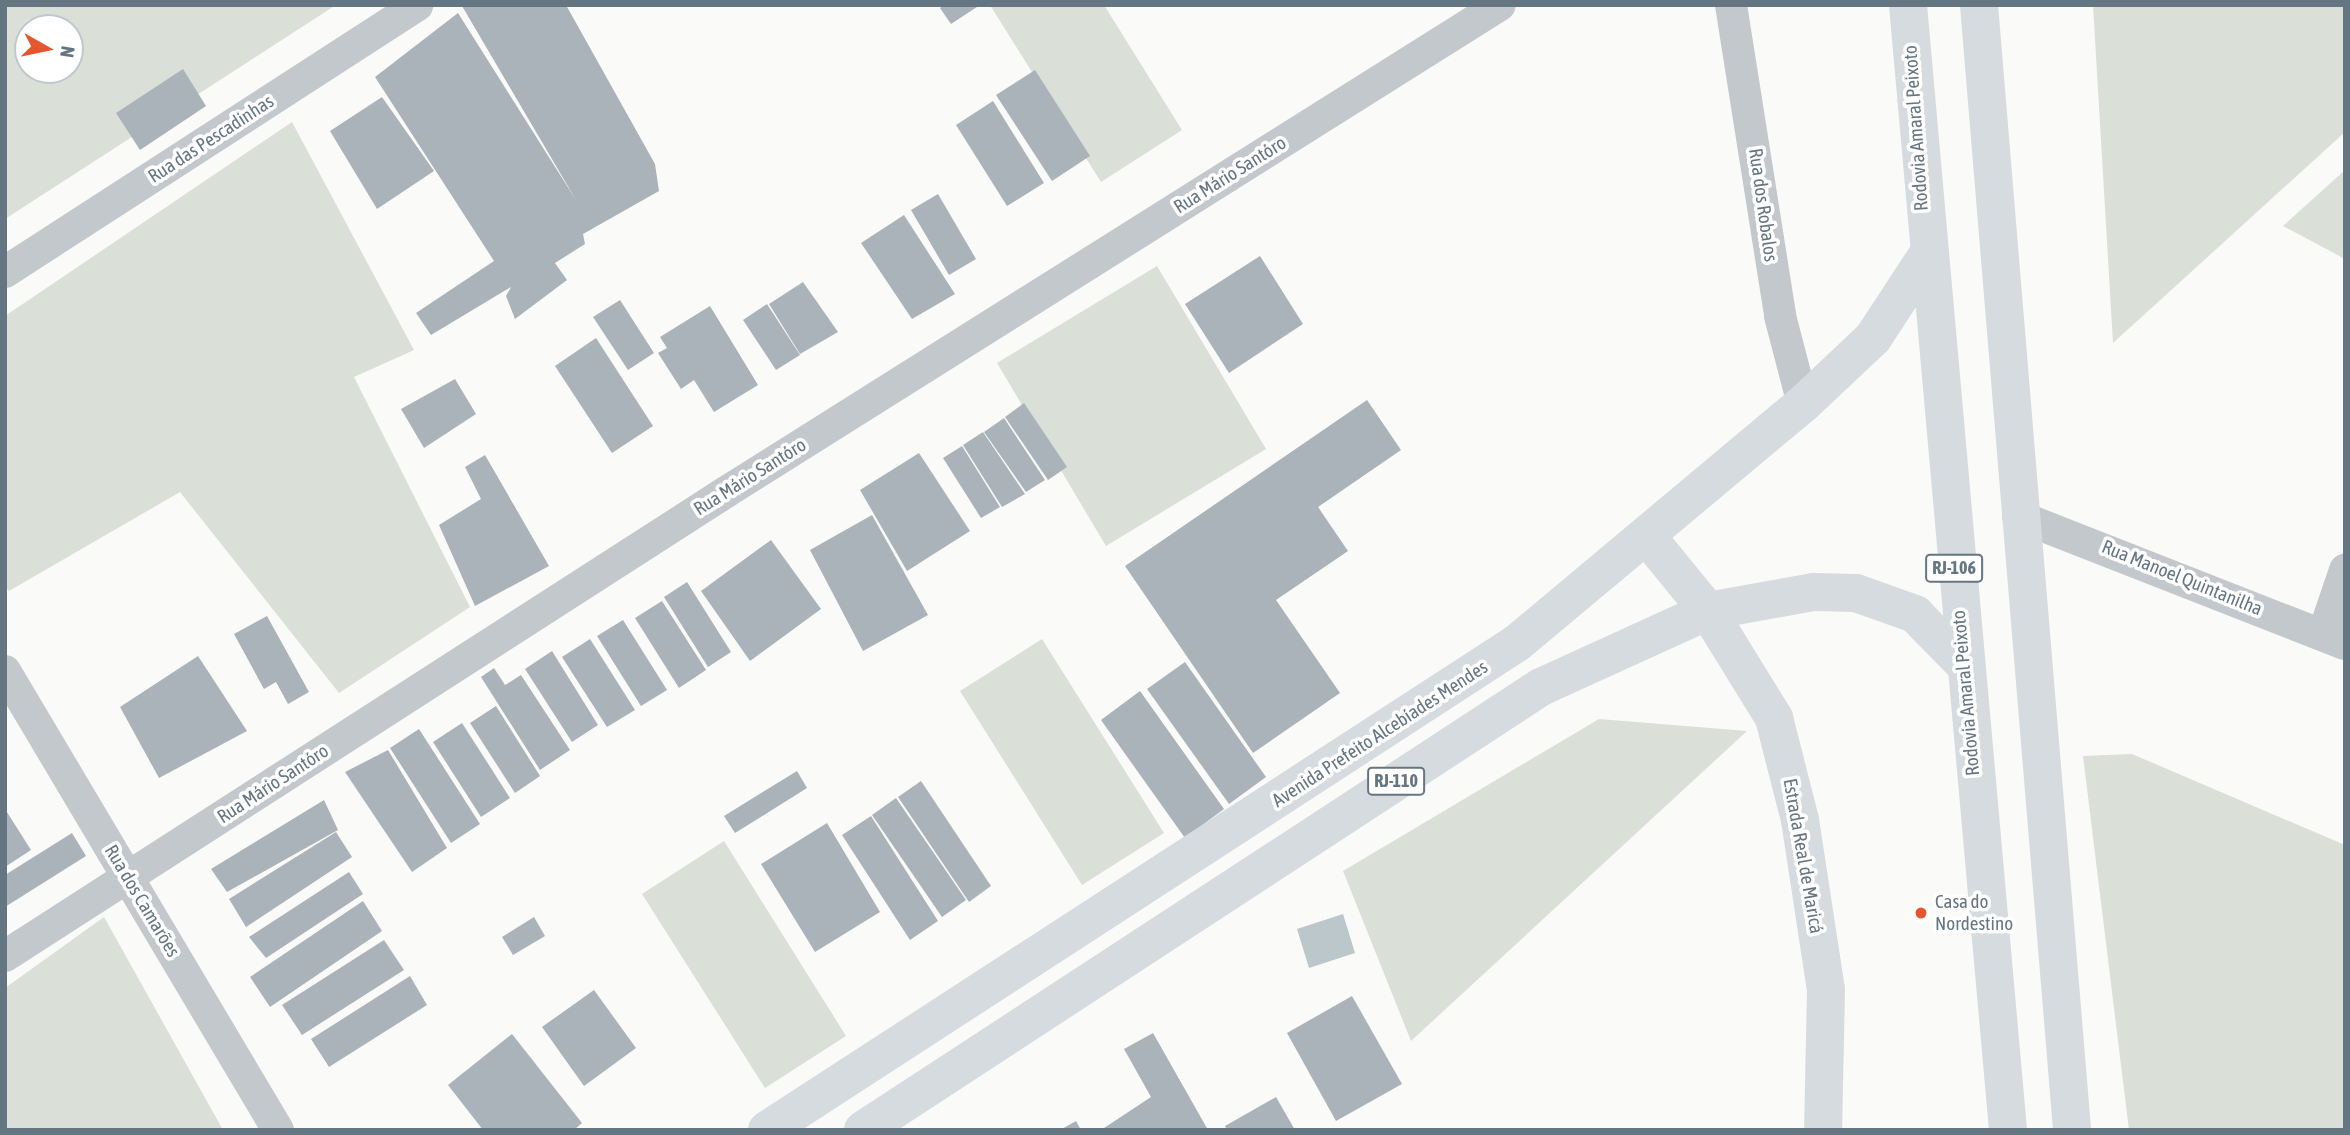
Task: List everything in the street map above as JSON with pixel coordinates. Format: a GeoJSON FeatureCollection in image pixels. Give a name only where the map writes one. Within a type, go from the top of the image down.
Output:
{"type":"FeatureCollection","features":[{"type":"Feature","properties":{"kind":"main road","name":"Rodovia Amaral Peixoto"},"geometry":{"type":"LineString","coordinates":[[1908,5],[1926,257],[2008,1130]]}},
{"type":"Feature","properties":{"kind":"main road"},"geometry":{"type":"LineString","coordinates":[[1979,5],[2018,516],[2072,1130]]}},
{"type":"Feature","properties":{"kind":"main road","name":"Avenida Prefeito Alcebíades Mendes"},"geometry":{"type":"LineString","coordinates":[[767,1130],[1517,643],[1649,539],[1803,404],[1872,338],[1926,257]]}},
{"type":"Feature","properties":{"kind":"main road","name":"Estrada Real de Maricá"},"geometry":{"type":"LineString","coordinates":[[1649,539],[1708,611],[1774,718],[1800,820],[1826,990],[1823,1130]]}},
{"type":"Feature","properties":{"kind":"main road","name":"RJ-110"},"geometry":{"type":"LineString","coordinates":[[863,1130],[1541,687],[1708,611],[1814,592],[1856,593],[1915,614],[1963,663]]}},
{"type":"Feature","properties":{"kind":"main road"},"geometry":{"type":"LineString","coordinates":[[1424,704],[1451,746]]}},
{"type":"Feature","properties":{"kind":"street","name":"Rua das Pescadinhas"},"geometry":{"type":"LineString","coordinates":[[5,272],[417,5]]}},
{"type":"Feature","properties":{"kind":"street","name":"Rua Mário Santóro"},"geometry":{"type":"LineString","coordinates":[[5,956],[1500,5]]}},
{"type":"Feature","properties":{"kind":"street","name":"Rua dos Robalos"},"geometry":{"type":"LineString","coordinates":[[1731,5],[1780,316],[1803,404]]}},
{"type":"Feature","properties":{"kind":"street","name":"Rua Manoel Quintanilha"},"geometry":{"type":"LineString","coordinates":[[2018,516],[2334,640]]}},
{"type":"Feature","properties":{"kind":"street"},"geometry":{"type":"LineString","coordinates":[[2334,640],[2345,570]]}},
{"type":"Feature","properties":{"kind":"street","name":"Rua dos Camarões"},"geometry":{"type":"LineString","coordinates":[[5,671],[278,1130]]}},
{"type":"Feature","properties":{"kind":"shaded area"},"geometry":{"type":"Polygon","coordinates":[[[5,5],[336,5],[5,219],[5,5]]]}},
{"type":"Feature","properties":{"kind":"shaded area"},"geometry":{"type":"Polygon","coordinates":[[[990,5],[1104,5],[1182,130],[1101,182],[990,5]]]}},
{"type":"Feature","properties":{"kind":"shaded area"},"geometry":{"type":"Polygon","coordinates":[[[2093,5],[2345,5],[2345,132],[2113,343],[2093,5]]]}},
{"type":"Feature","properties":{"kind":"shaded area"},"geometry":{"type":"Polygon","coordinates":[[[292,122],[414,350],[354,377],[470,607],[339,693],[180,492],[9,591],[5,586],[5,316],[292,122]]]}},
{"type":"Feature","properties":{"kind":"shaded area"},"geometry":{"type":"Polygon","coordinates":[[[2345,170],[2345,259],[2283,226],[2345,170]]]}},
{"type":"Feature","properties":{"kind":"shaded area"},"geometry":{"type":"Polygon","coordinates":[[[1157,266],[1266,449],[1106,546],[997,363],[1157,266]]]}},
{"type":"Feature","properties":{"kind":"shaded area"},"geometry":{"type":"Polygon","coordinates":[[[1042,639],[1164,833],[1082,885],[960,691],[1042,639]]]}},
{"type":"Feature","properties":{"kind":"shaded area"},"geometry":{"type":"Polygon","coordinates":[[[1599,719],[1747,731],[1411,1041],[1343,871],[1599,719]]]}},
{"type":"Feature","properties":{"kind":"shaded area"},"geometry":{"type":"Polygon","coordinates":[[[2132,754],[2345,845],[2345,1130],[2129,1130],[2083,756],[2132,754]]]}},
{"type":"Feature","properties":{"kind":"shaded area"},"geometry":{"type":"Polygon","coordinates":[[[724,841],[846,1036],[765,1088],[642,894],[724,841]]]}},
{"type":"Feature","properties":{"kind":"shaded area"},"geometry":{"type":"Polygon","coordinates":[[[1343,914],[1355,953],[1309,968],[1297,929],[1343,914]]]}},
{"type":"Feature","properties":{"kind":"shaded area"},"geometry":{"type":"Polygon","coordinates":[[[104,917],[223,1130],[5,1130],[5,988],[104,917]]]}},
{"type":"Feature","properties":{"kind":"building"},"geometry":{"type":"Polygon","coordinates":[[[566,5],[655,164],[659,191],[583,234],[585,244],[555,263],[567,280],[515,319],[506,296],[511,287],[431,335],[416,313],[494,261],[375,77],[458,13],[576,200],[462,6],[566,5]]]}},
{"type":"Feature","properties":{"kind":"building"},"geometry":{"type":"Polygon","coordinates":[[[944,5],[980,5],[951,24],[940,8],[944,5]]]}},
{"type":"Feature","properties":{"kind":"building"},"geometry":{"type":"Polygon","coordinates":[[[183,69],[206,106],[140,150],[116,113],[183,69]]]}},
{"type":"Feature","properties":{"kind":"building"},"geometry":{"type":"Polygon","coordinates":[[[1035,70],[1090,156],[1052,181],[996,95],[1035,70]]]}},
{"type":"Feature","properties":{"kind":"building"},"geometry":{"type":"Polygon","coordinates":[[[382,97],[434,171],[377,209],[330,131],[382,97]]]}},
{"type":"Feature","properties":{"kind":"building"},"geometry":{"type":"Polygon","coordinates":[[[993,101],[1044,183],[1007,206],[956,125],[993,101]]]}},
{"type":"Feature","properties":{"kind":"building"},"geometry":{"type":"Polygon","coordinates":[[[938,194],[976,259],[949,275],[911,210],[938,194]]]}},
{"type":"Feature","properties":{"kind":"building"},"geometry":{"type":"Polygon","coordinates":[[[904,215],[955,294],[912,319],[861,243],[904,215]]]}},
{"type":"Feature","properties":{"kind":"building"},"geometry":{"type":"Polygon","coordinates":[[[1260,256],[1303,324],[1229,373],[1185,304],[1260,256]]]}},
{"type":"Feature","properties":{"kind":"building"},"geometry":{"type":"Polygon","coordinates":[[[803,282],[838,332],[800,354],[769,304],[803,282]]]}},
{"type":"Feature","properties":{"kind":"building"},"geometry":{"type":"Polygon","coordinates":[[[620,300],[654,353],[628,370],[593,317],[620,300]]]}},
{"type":"Feature","properties":{"kind":"building"},"geometry":{"type":"Polygon","coordinates":[[[767,304],[800,355],[776,370],[743,320],[767,304]]]}},
{"type":"Feature","properties":{"kind":"building"},"geometry":{"type":"Polygon","coordinates":[[[710,306],[758,385],[714,412],[694,380],[681,389],[658,353],[667,348],[660,337],[710,306]]]}},
{"type":"Feature","properties":{"kind":"building"},"geometry":{"type":"Polygon","coordinates":[[[596,338],[653,426],[612,453],[555,366],[596,338]]]}},
{"type":"Feature","properties":{"kind":"building"},"geometry":{"type":"Polygon","coordinates":[[[455,379],[476,414],[424,448],[401,409],[455,379]]]}},
{"type":"Feature","properties":{"kind":"building"},"geometry":{"type":"Polygon","coordinates":[[[1367,400],[1401,450],[1318,507],[1348,551],[1276,600],[1340,693],[1253,753],[1125,566],[1367,400]]]}},
{"type":"Feature","properties":{"kind":"building"},"geometry":{"type":"Polygon","coordinates":[[[1024,403],[1067,467],[1048,480],[1005,417],[1024,403]]]}},
{"type":"Feature","properties":{"kind":"building"},"geometry":{"type":"Polygon","coordinates":[[[1004,418],[1045,480],[1026,492],[984,432],[1004,418]]]}},
{"type":"Feature","properties":{"kind":"building"},"geometry":{"type":"Polygon","coordinates":[[[983,432],[1025,494],[1002,507],[963,445],[983,432]]]}},
{"type":"Feature","properties":{"kind":"building"},"geometry":{"type":"Polygon","coordinates":[[[962,446],[1000,507],[981,518],[943,458],[962,446]]]}},
{"type":"Feature","properties":{"kind":"building"},"geometry":{"type":"Polygon","coordinates":[[[919,453],[970,531],[907,571],[860,490],[919,453]]]}},
{"type":"Feature","properties":{"kind":"building"},"geometry":{"type":"Polygon","coordinates":[[[485,455],[549,566],[475,606],[439,525],[481,499],[465,467],[485,455]]]}},
{"type":"Feature","properties":{"kind":"building"},"geometry":{"type":"Polygon","coordinates":[[[872,515],[928,615],[863,651],[810,550],[872,515]]]}},
{"type":"Feature","properties":{"kind":"building"},"geometry":{"type":"Polygon","coordinates":[[[771,540],[821,609],[750,661],[701,591],[771,540]]]}},
{"type":"Feature","properties":{"kind":"building"},"geometry":{"type":"Polygon","coordinates":[[[687,582],[731,652],[708,667],[664,597],[687,582]]]}},
{"type":"Feature","properties":{"kind":"building"},"geometry":{"type":"Polygon","coordinates":[[[662,601],[706,670],[679,688],[635,618],[662,601]]]}},
{"type":"Feature","properties":{"kind":"building"},"geometry":{"type":"Polygon","coordinates":[[[267,616],[309,692],[288,704],[276,682],[264,689],[234,634],[267,616]]]}},
{"type":"Feature","properties":{"kind":"building"},"geometry":{"type":"Polygon","coordinates":[[[623,620],[667,690],[641,706],[597,636],[623,620]]]}},
{"type":"Feature","properties":{"kind":"building"},"geometry":{"type":"Polygon","coordinates":[[[590,639],[635,710],[607,727],[562,657],[590,639]]]}},
{"type":"Feature","properties":{"kind":"building"},"geometry":{"type":"Polygon","coordinates":[[[552,651],[598,725],[572,742],[525,669],[552,651]]]}},
{"type":"Feature","properties":{"kind":"building"},"geometry":{"type":"Polygon","coordinates":[[[198,656],[247,731],[159,778],[120,707],[198,656]]]}},
{"type":"Feature","properties":{"kind":"building"},"geometry":{"type":"Polygon","coordinates":[[[1185,662],[1266,777],[1229,804],[1147,689],[1185,662]]]}},
{"type":"Feature","properties":{"kind":"building"},"geometry":{"type":"Polygon","coordinates":[[[494,668],[505,685],[521,675],[570,750],[540,770],[481,677],[494,668]]]}},
{"type":"Feature","properties":{"kind":"building"},"geometry":{"type":"Polygon","coordinates":[[[1140,691],[1224,809],[1185,838],[1101,720],[1140,691]]]}},
{"type":"Feature","properties":{"kind":"building"},"geometry":{"type":"Polygon","coordinates":[[[496,706],[540,776],[515,793],[470,723],[496,706]]]}},
{"type":"Feature","properties":{"kind":"building"},"geometry":{"type":"Polygon","coordinates":[[[462,723],[510,798],[481,817],[433,742],[462,723]]]}},
{"type":"Feature","properties":{"kind":"building"},"geometry":{"type":"Polygon","coordinates":[[[419,729],[480,824],[451,843],[390,748],[419,729]]]}},
{"type":"Feature","properties":{"kind":"building"},"geometry":{"type":"Polygon","coordinates":[[[388,750],[447,848],[412,872],[345,772],[388,750]]]}},
{"type":"Feature","properties":{"kind":"building"},"geometry":{"type":"Polygon","coordinates":[[[797,771],[807,788],[735,833],[724,816],[797,771]]]}},
{"type":"Feature","properties":{"kind":"building"},"geometry":{"type":"Polygon","coordinates":[[[921,781],[991,886],[969,902],[898,797],[921,781]]]}},
{"type":"Feature","properties":{"kind":"building"},"geometry":{"type":"Polygon","coordinates":[[[896,798],[966,900],[942,917],[872,815],[896,798]]]}},
{"type":"Feature","properties":{"kind":"building"},"geometry":{"type":"Polygon","coordinates":[[[324,800],[338,830],[227,892],[211,869],[324,800]]]}},
{"type":"Feature","properties":{"kind":"building"},"geometry":{"type":"Polygon","coordinates":[[[5,809],[31,850],[5,867],[5,809]]]}},
{"type":"Feature","properties":{"kind":"building"},"geometry":{"type":"Polygon","coordinates":[[[871,816],[938,921],[910,940],[842,835],[871,816]]]}},
{"type":"Feature","properties":{"kind":"building"},"geometry":{"type":"Polygon","coordinates":[[[827,823],[880,912],[815,952],[761,864],[827,823]]]}},
{"type":"Feature","properties":{"kind":"building"},"geometry":{"type":"Polygon","coordinates":[[[336,832],[352,857],[246,927],[229,899],[336,832]]]}},
{"type":"Feature","properties":{"kind":"building"},"geometry":{"type":"Polygon","coordinates":[[[72,833],[86,856],[5,907],[5,875],[72,833]]]}},
{"type":"Feature","properties":{"kind":"building"},"geometry":{"type":"Polygon","coordinates":[[[349,872],[363,894],[266,958],[249,937],[349,872]]]}},
{"type":"Feature","properties":{"kind":"building"},"geometry":{"type":"Polygon","coordinates":[[[363,901],[382,931],[270,1007],[250,977],[363,901]]]}},
{"type":"Feature","properties":{"kind":"building"},"geometry":{"type":"Polygon","coordinates":[[[534,917],[545,936],[513,955],[502,937],[534,917]]]}},
{"type":"Feature","properties":{"kind":"building"},"geometry":{"type":"Polygon","coordinates":[[[384,940],[404,970],[302,1035],[282,1005],[384,940]]]}},
{"type":"Feature","properties":{"kind":"building"},"geometry":{"type":"Polygon","coordinates":[[[410,976],[427,1005],[329,1067],[311,1039],[410,976]]]}},
{"type":"Feature","properties":{"kind":"building"},"geometry":{"type":"Polygon","coordinates":[[[594,990],[636,1048],[584,1086],[542,1027],[594,990]]]}},
{"type":"Feature","properties":{"kind":"building"},"geometry":{"type":"Polygon","coordinates":[[[1352,996],[1402,1084],[1336,1121],[1287,1033],[1352,996]]]}},
{"type":"Feature","properties":{"kind":"building"},"geometry":{"type":"Polygon","coordinates":[[[1153,1033],[1208,1130],[1101,1130],[1151,1097],[1124,1049],[1153,1033]]]}},
{"type":"Feature","properties":{"kind":"building"},"geometry":{"type":"Polygon","coordinates":[[[512,1034],[582,1123],[574,1130],[483,1130],[448,1085],[512,1034]]]}},
{"type":"Feature","properties":{"kind":"building"},"geometry":{"type":"Polygon","coordinates":[[[1276,1097],[1295,1130],[1227,1130],[1225,1126],[1276,1097]]]}},
{"type":"Feature","properties":{"kind":"building"},"geometry":{"type":"Polygon","coordinates":[[[1076,1121],[1081,1130],[1060,1130],[1076,1121]]]}},
{"type":"Feature","properties":{"kind":"place","name":"Casa do Nordestino"},"geometry":{"type":"Point","coordinates":[1921,913]}}]}
